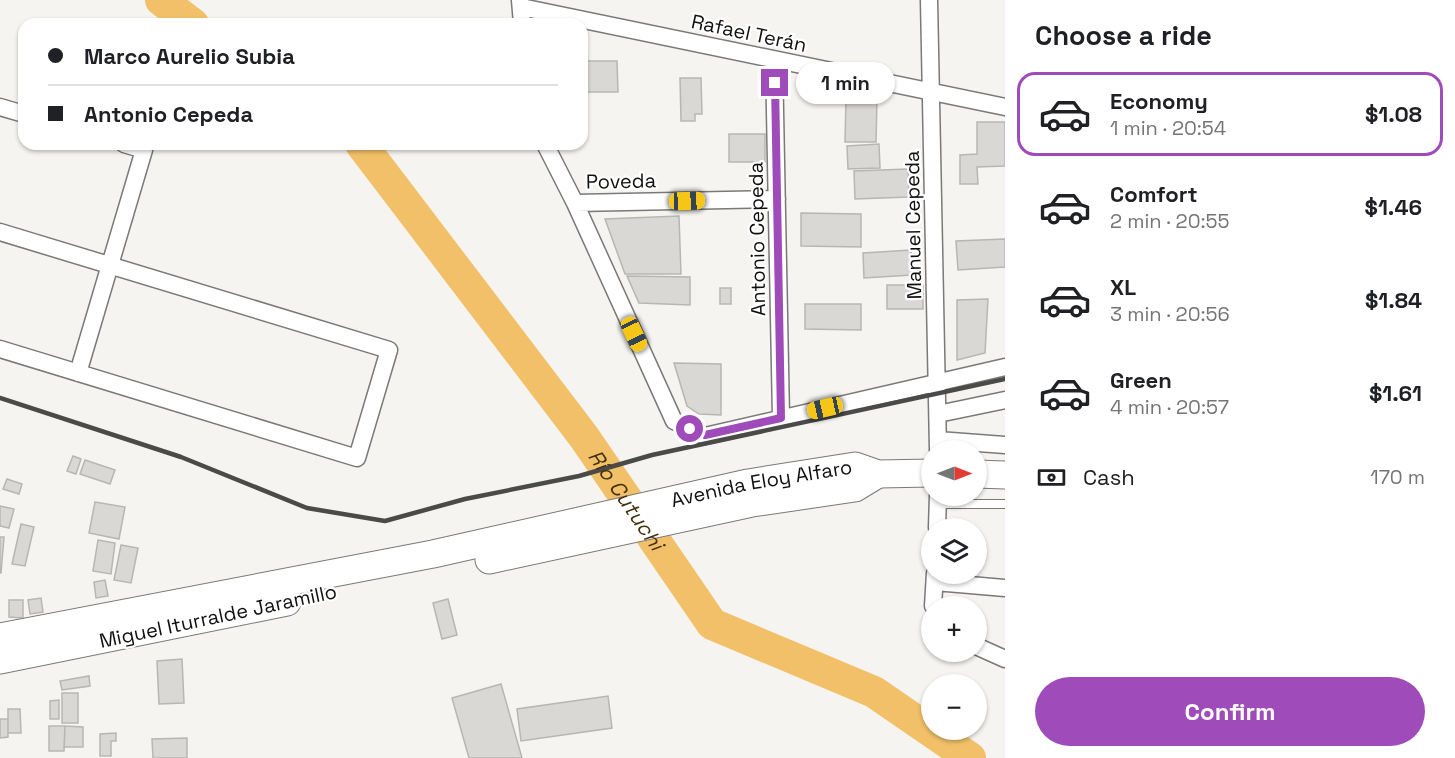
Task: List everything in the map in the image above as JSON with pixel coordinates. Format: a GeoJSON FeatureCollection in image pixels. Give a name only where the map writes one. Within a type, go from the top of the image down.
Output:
{"type":"FeatureCollection","features":[{"type":"Feature","properties":{"kind":"main road","name":"Avenida Eloy Alfaro"},"geometry":{"type":"LineString","coordinates":[[435,563],[750,493],[855,466],[878,474],[921,473]]}},
{"type":"Feature","properties":{"kind":"main road"},"geometry":{"type":"LineString","coordinates":[[987,474],[1005,475]]}},
{"type":"Feature","properties":{"kind":"main road","name":"Miguel Iturralde Jaramillo"},"geometry":{"type":"LineString","coordinates":[[0,637],[435,563]]}},
{"type":"Feature","properties":{"kind":"main road","name":"Miguel Iturralde Jaramillo"},"geometry":{"type":"LineString","coordinates":[[0,660],[435,563]]}},
{"type":"Feature","properties":{"kind":"street","name":"Manuel Cepeda"},"geometry":{"type":"LineString","coordinates":[[929,0],[938,440]]}},
{"type":"Feature","properties":{"kind":"street","name":"Rafael Terán"},"geometry":{"type":"LineString","coordinates":[[521,10],[561,18]]}},
{"type":"Feature","properties":{"kind":"street","name":"Rafael Terán"},"geometry":{"type":"LineString","coordinates":[[588,23],[1005,107]]}},
{"type":"Feature","properties":{"kind":"street","name":"Antonio Cepeda"},"geometry":{"type":"LineString","coordinates":[[774,60],[781,418]]}},
{"type":"Feature","properties":{"kind":"street"},"geometry":{"type":"LineString","coordinates":[[0,106],[18,112]]}},
{"type":"Feature","properties":{"kind":"street"},"geometry":{"type":"LineString","coordinates":[[78,373],[144,150]]}},
{"type":"Feature","properties":{"kind":"street"},"geometry":{"type":"LineString","coordinates":[[547,150],[574,203],[674,422],[705,435],[1005,367]]}},
{"type":"Feature","properties":{"kind":"street","name":"Poveda"},"geometry":{"type":"LineString","coordinates":[[574,203],[777,199]]}},
{"type":"Feature","properties":{"kind":"street"},"geometry":{"type":"LineString","coordinates":[[0,232],[389,350],[357,458],[0,349]]}},
{"type":"Feature","properties":{"kind":"street"},"geometry":{"type":"LineString","coordinates":[[938,414],[1005,400]]}},
{"type":"Feature","properties":{"kind":"street"},"geometry":{"type":"LineString","coordinates":[[987,445],[1005,445]]}},
{"type":"Feature","properties":{"kind":"street"},"geometry":{"type":"LineString","coordinates":[[977,584],[1005,588]]}},
{"type":"Feature","properties":{"kind":"street"},"geometry":{"type":"LineString","coordinates":[[987,651],[1005,659]]}},
{"type":"Feature","properties":{"kind":"lane"},"geometry":{"type":"LineString","coordinates":[[987,503],[1005,504]]}},
{"type":"Feature","properties":{"kind":"building"},"geometry":{"type":"Polygon","coordinates":[[[588,61],[617,61],[618,92],[588,92],[588,61]]]}},
{"type":"Feature","properties":{"kind":"building"},"geometry":{"type":"Polygon","coordinates":[[[680,78],[701,78],[702,114],[695,114],[695,121],[681,121],[680,78]]]}},
{"type":"Feature","properties":{"kind":"building"},"geometry":{"type":"Polygon","coordinates":[[[846,99],[877,99],[876,142],[845,142],[846,99]]]}},
{"type":"Feature","properties":{"kind":"building"},"geometry":{"type":"Polygon","coordinates":[[[977,122],[1005,122],[1005,166],[977,167],[978,184],[960,184],[960,155],[977,154],[977,122]]]}},
{"type":"Feature","properties":{"kind":"building"},"geometry":{"type":"Polygon","coordinates":[[[729,134],[765,134],[765,162],[729,162],[729,134]]]}},
{"type":"Feature","properties":{"kind":"building"},"geometry":{"type":"Polygon","coordinates":[[[879,144],[880,168],[848,169],[847,146],[879,144]]]}},
{"type":"Feature","properties":{"kind":"building"},"geometry":{"type":"Polygon","coordinates":[[[908,169],[909,197],[855,199],[854,171],[908,169]]]}},
{"type":"Feature","properties":{"kind":"building"},"geometry":{"type":"Polygon","coordinates":[[[801,213],[861,214],[861,247],[801,246],[801,213]]]}},
{"type":"Feature","properties":{"kind":"building"},"geometry":{"type":"Polygon","coordinates":[[[679,216],[681,274],[625,274],[605,219],[679,216]]]}},
{"type":"Feature","properties":{"kind":"building"},"geometry":{"type":"Polygon","coordinates":[[[1005,239],[1005,267],[958,270],[956,241],[1005,239]]]}},
{"type":"Feature","properties":{"kind":"building"},"geometry":{"type":"Polygon","coordinates":[[[911,250],[912,275],[864,278],[863,253],[911,250]]]}},
{"type":"Feature","properties":{"kind":"building"},"geometry":{"type":"Polygon","coordinates":[[[627,276],[690,277],[690,305],[639,303],[627,276]]]}},
{"type":"Feature","properties":{"kind":"building"},"geometry":{"type":"Polygon","coordinates":[[[887,285],[923,285],[923,309],[887,309],[887,285]]]}},
{"type":"Feature","properties":{"kind":"building"},"geometry":{"type":"Polygon","coordinates":[[[720,288],[731,288],[731,304],[720,304],[720,288]]]}},
{"type":"Feature","properties":{"kind":"building"},"geometry":{"type":"Polygon","coordinates":[[[988,299],[985,353],[957,360],[957,300],[988,299]]]}},
{"type":"Feature","properties":{"kind":"building"},"geometry":{"type":"Polygon","coordinates":[[[805,304],[861,304],[861,330],[805,329],[805,304]]]}},
{"type":"Feature","properties":{"kind":"building"},"geometry":{"type":"Polygon","coordinates":[[[674,363],[721,364],[721,415],[699,414],[687,406],[674,363]]]}},
{"type":"Feature","properties":{"kind":"building"},"geometry":{"type":"Polygon","coordinates":[[[73,456],[81,459],[76,474],[67,471],[73,456]]]}},
{"type":"Feature","properties":{"kind":"building"},"geometry":{"type":"Polygon","coordinates":[[[85,460],[115,470],[110,484],[80,474],[85,460]]]}},
{"type":"Feature","properties":{"kind":"building"},"geometry":{"type":"Polygon","coordinates":[[[7,479],[22,484],[19,494],[3,489],[7,479]]]}},
{"type":"Feature","properties":{"kind":"building"},"geometry":{"type":"Polygon","coordinates":[[[95,502],[125,507],[119,539],[89,533],[95,502]]]}},
{"type":"Feature","properties":{"kind":"building"},"geometry":{"type":"Polygon","coordinates":[[[0,506],[14,509],[9,528],[0,526],[0,506]]]}},
{"type":"Feature","properties":{"kind":"building"},"geometry":{"type":"Polygon","coordinates":[[[21,524],[34,527],[25,566],[12,564],[21,524]]]}},
{"type":"Feature","properties":{"kind":"building"},"geometry":{"type":"Polygon","coordinates":[[[0,537],[4,537],[1,573],[0,573],[0,537]]]}},
{"type":"Feature","properties":{"kind":"building"},"geometry":{"type":"Polygon","coordinates":[[[98,540],[115,543],[111,574],[93,571],[98,540]]]}},
{"type":"Feature","properties":{"kind":"building"},"geometry":{"type":"Polygon","coordinates":[[[121,545],[138,548],[131,583],[114,580],[121,545]]]}},
{"type":"Feature","properties":{"kind":"building"},"geometry":{"type":"Polygon","coordinates":[[[105,580],[108,596],[96,598],[94,582],[105,580]]]}},
{"type":"Feature","properties":{"kind":"building"},"geometry":{"type":"Polygon","coordinates":[[[41,598],[43,612],[30,614],[28,600],[41,598]]]}},
{"type":"Feature","properties":{"kind":"building"},"geometry":{"type":"Polygon","coordinates":[[[448,599],[457,635],[442,639],[433,603],[448,599]]]}},
{"type":"Feature","properties":{"kind":"building"},"geometry":{"type":"Polygon","coordinates":[[[9,600],[23,600],[23,618],[9,617],[9,600]]]}},
{"type":"Feature","properties":{"kind":"building"},"geometry":{"type":"Polygon","coordinates":[[[182,659],[184,703],[159,704],[157,661],[182,659]]]}},
{"type":"Feature","properties":{"kind":"building"},"geometry":{"type":"Polygon","coordinates":[[[89,676],[90,686],[62,690],[60,681],[89,676]]]}},
{"type":"Feature","properties":{"kind":"building"},"geometry":{"type":"Polygon","coordinates":[[[501,684],[522,758],[469,758],[452,698],[501,684]]]}},
{"type":"Feature","properties":{"kind":"building"},"geometry":{"type":"Polygon","coordinates":[[[62,693],[78,693],[78,723],[62,723],[62,693]]]}},
{"type":"Feature","properties":{"kind":"building"},"geometry":{"type":"Polygon","coordinates":[[[608,696],[612,728],[521,741],[517,709],[608,696]]]}},
{"type":"Feature","properties":{"kind":"building"},"geometry":{"type":"Polygon","coordinates":[[[59,700],[59,719],[50,719],[50,701],[59,700]]]}},
{"type":"Feature","properties":{"kind":"building"},"geometry":{"type":"Polygon","coordinates":[[[8,709],[20,709],[21,733],[8,733],[8,709]]]}},
{"type":"Feature","properties":{"kind":"building"},"geometry":{"type":"Polygon","coordinates":[[[0,719],[8,719],[8,737],[0,738],[0,719]]]}},
{"type":"Feature","properties":{"kind":"building"},"geometry":{"type":"Polygon","coordinates":[[[49,726],[65,726],[64,751],[49,751],[49,726]]]}},
{"type":"Feature","properties":{"kind":"building"},"geometry":{"type":"Polygon","coordinates":[[[65,726],[83,727],[83,747],[64,747],[65,726]]]}},
{"type":"Feature","properties":{"kind":"building"},"geometry":{"type":"Polygon","coordinates":[[[116,733],[116,741],[111,741],[111,756],[100,756],[100,734],[116,733]]]}},
{"type":"Feature","properties":{"kind":"building"},"geometry":{"type":"Polygon","coordinates":[[[187,738],[187,758],[153,758],[152,739],[187,738]]]}},
{"type":"Feature","properties":{"kind":"waterway","name":"Río Cutuchi"},"geometry":{"type":"LineString","coordinates":[[161,0],[185,18]]}},
{"type":"Feature","properties":{"kind":"waterway","name":"Río Cutuchi"},"geometry":{"type":"LineString","coordinates":[[366,150],[584,437],[712,624],[874,692],[970,758]]}},
{"type":"Feature","properties":{"kind":"railway"},"geometry":{"type":"LineString","coordinates":[[0,398],[181,457],[307,508],[385,521],[465,499],[579,476],[652,455],[1005,379]]}},
{"type":"Feature","properties":{"kind":"route"},"geometry":{"type":"LineString","coordinates":[[690,429],[705,435],[781,418],[775,83]]}}]}
